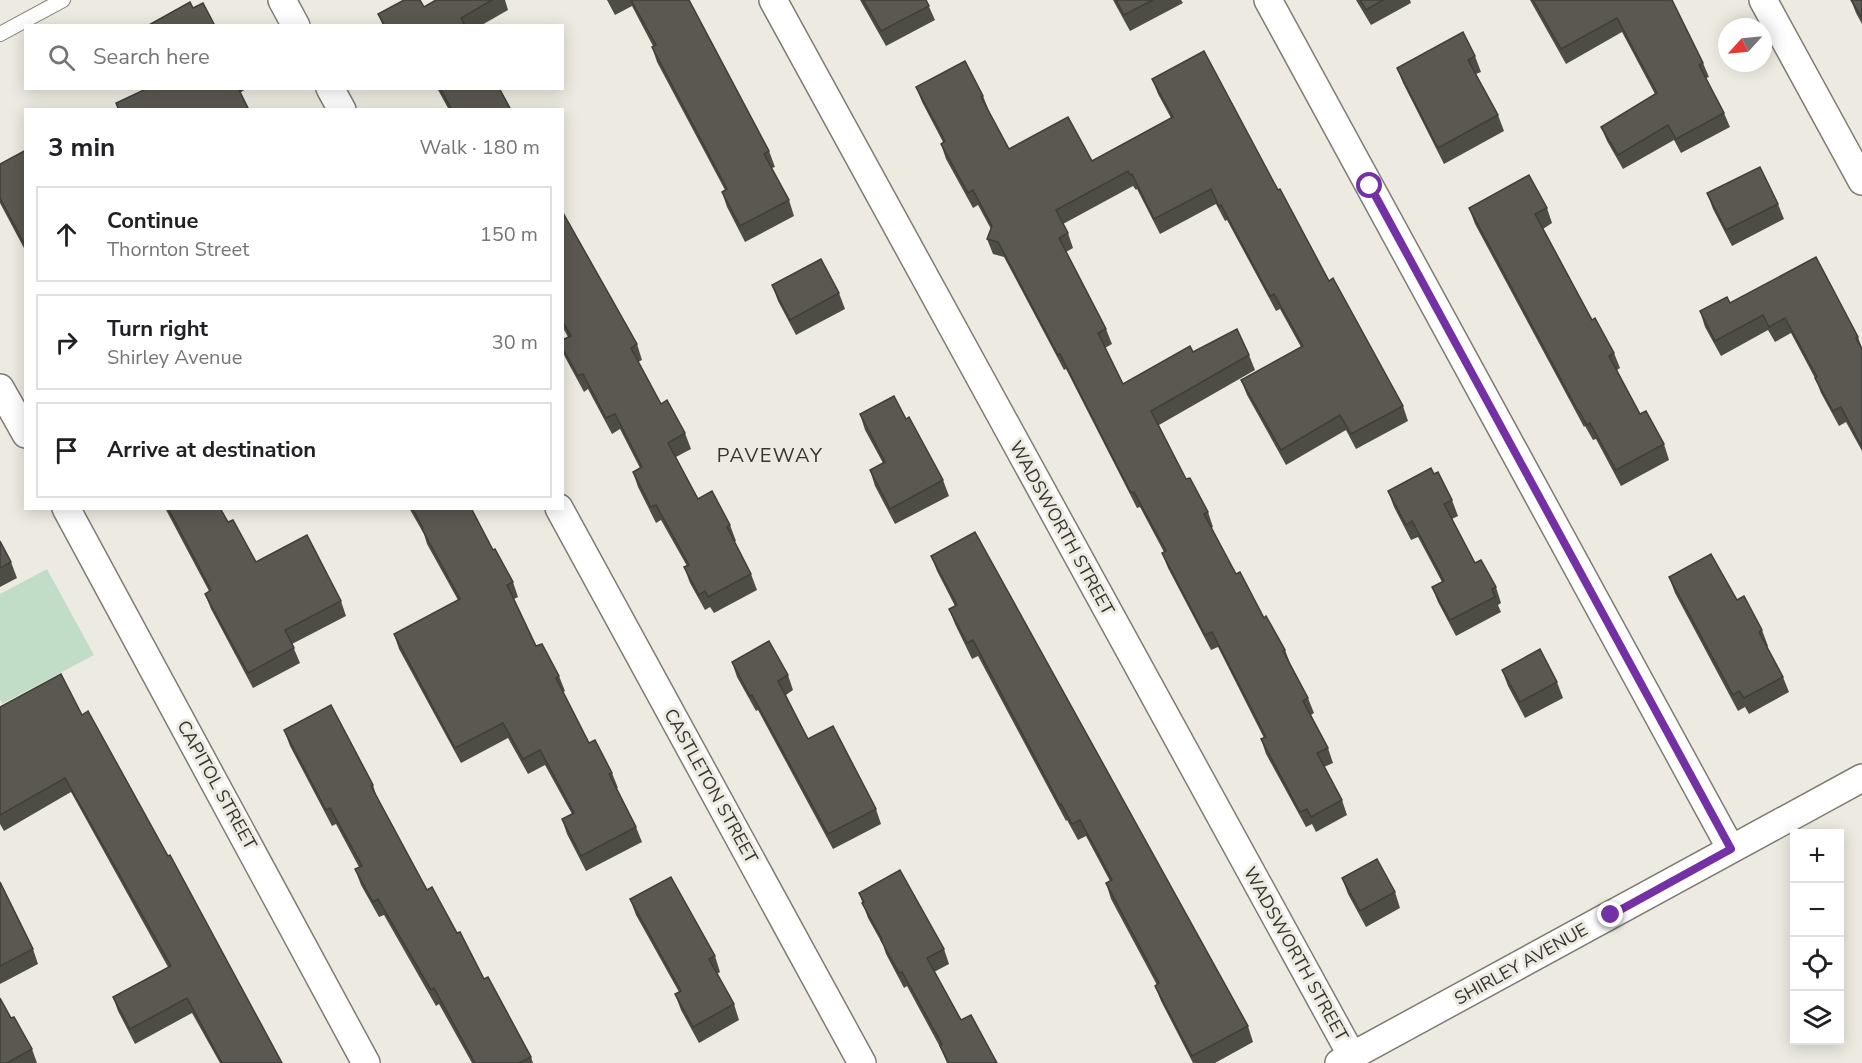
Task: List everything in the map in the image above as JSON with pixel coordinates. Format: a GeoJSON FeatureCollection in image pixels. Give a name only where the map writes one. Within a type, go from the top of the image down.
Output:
{"type":"FeatureCollection","features":[{"type":"Feature","properties":{"kind":"street"},"geometry":{"type":"LineString","coordinates":[[282,0],[295,24]]}},
{"type":"Feature","properties":{"kind":"street","name":"WADSWORTH STREET"},"geometry":{"type":"LineString","coordinates":[[773,0],[1345,1060]]}},
{"type":"Feature","properties":{"kind":"street"},"geometry":{"type":"LineString","coordinates":[[1268,0],[1731,849]]}},
{"type":"Feature","properties":{"kind":"street"},"geometry":{"type":"LineString","coordinates":[[1763,0],[1862,181]]}},
{"type":"Feature","properties":{"kind":"street"},"geometry":{"type":"LineString","coordinates":[[331,90],[341,108]]}},
{"type":"Feature","properties":{"kind":"street"},"geometry":{"type":"LineString","coordinates":[[0,388],[24,430]]}},
{"type":"Feature","properties":{"kind":"street","name":"CAPITOL STREET"},"geometry":{"type":"LineString","coordinates":[[67,510],[366,1063]]}},
{"type":"Feature","properties":{"kind":"street","name":"CASTLETON STREET"},"geometry":{"type":"LineString","coordinates":[[560,510],[862,1063]]}},
{"type":"Feature","properties":{"kind":"street","name":"SHIRLEY AVENUE"},"geometry":{"type":"LineString","coordinates":[[1345,1060],[1862,778]]}},
{"type":"Feature","properties":{"kind":"lane"},"geometry":{"type":"LineString","coordinates":[[0,34],[63,0]]}},
{"type":"Feature","properties":{"kind":"green space"},"geometry":{"type":"Polygon","coordinates":[[[47,569],[94,655],[2,704],[0,699],[0,594],[47,569]]]}},
{"type":"Feature","properties":{"kind":"building"},"geometry":{"type":"Polygon","coordinates":[[[404,0],[420,0],[424,7],[436,0],[492,0],[461,18],[464,24],[384,24],[378,14],[404,0]]]}},
{"type":"Feature","properties":{"kind":"building"},"geometry":{"type":"Polygon","coordinates":[[[631,0],[689,0],[769,151],[764,154],[789,200],[740,226],[722,192],[727,189],[652,47],[656,45],[631,0]]]}},
{"type":"Feature","properties":{"kind":"building"},"geometry":{"type":"Polygon","coordinates":[[[863,0],[926,0],[929,6],[881,31],[863,0]]]}},
{"type":"Feature","properties":{"kind":"building"},"geometry":{"type":"Polygon","coordinates":[[[1116,0],[1153,0],[1124,15],[1116,0]]]}},
{"type":"Feature","properties":{"kind":"building"},"geometry":{"type":"Polygon","coordinates":[[[1360,0],[1383,0],[1366,10],[1360,0]]]}},
{"type":"Feature","properties":{"kind":"building"},"geometry":{"type":"Polygon","coordinates":[[[1533,0],[1672,0],[1703,63],[1699,65],[1724,113],[1676,139],[1668,125],[1618,155],[1601,127],[1657,93],[1617,18],[1561,49],[1533,0]]]}},
{"type":"Feature","properties":{"kind":"building"},"geometry":{"type":"Polygon","coordinates":[[[1851,0],[1862,0],[1862,18],[1851,0]]]}},
{"type":"Feature","properties":{"kind":"building"},"geometry":{"type":"Polygon","coordinates":[[[190,2],[193,8],[203,3],[214,24],[151,24],[190,2]]]}},
{"type":"Feature","properties":{"kind":"building"},"geometry":{"type":"Polygon","coordinates":[[[1463,32],[1475,56],[1468,60],[1498,115],[1438,148],[1397,68],[1463,32]]]}},
{"type":"Feature","properties":{"kind":"building"},"geometry":{"type":"Polygon","coordinates":[[[1204,51],[1329,281],[1333,278],[1403,406],[1351,434],[1340,415],[1281,450],[1241,380],[1303,346],[1274,294],[1270,296],[1211,189],[1154,219],[1132,174],[1130,175],[1128,171],[1056,210],[1068,233],[1059,238],[1106,329],[1098,333],[1123,384],[1190,346],[1193,352],[1237,329],[1249,355],[1151,411],[1186,479],[1190,478],[1208,512],[1204,514],[1236,574],[1240,572],[1264,618],[1266,616],[1285,650],[1283,651],[1308,698],[1303,701],[1328,748],[1317,753],[1342,800],[1311,817],[1307,809],[1300,812],[1261,739],[1266,737],[1212,632],[1205,635],[1162,553],[1166,551],[1134,492],[1131,493],[1060,354],[1058,355],[998,242],[987,239],[992,226],[973,190],[968,193],[941,144],[945,141],[916,87],[965,61],[1009,149],[1068,117],[1092,161],[1173,117],[1152,79],[1204,51]]]}},
{"type":"Feature","properties":{"kind":"building"},"geometry":{"type":"Polygon","coordinates":[[[144,90],[239,90],[248,108],[118,108],[116,103],[144,90]]]}},
{"type":"Feature","properties":{"kind":"building"},"geometry":{"type":"Polygon","coordinates":[[[441,90],[500,90],[510,108],[451,108],[441,90]]]}},
{"type":"Feature","properties":{"kind":"building"},"geometry":{"type":"Polygon","coordinates":[[[24,151],[24,243],[0,198],[0,164],[24,151]]]}},
{"type":"Feature","properties":{"kind":"building"},"geometry":{"type":"Polygon","coordinates":[[[1760,167],[1778,204],[1726,230],[1707,193],[1760,167]]]}},
{"type":"Feature","properties":{"kind":"building"},"geometry":{"type":"Polygon","coordinates":[[[1529,175],[1547,208],[1535,214],[1592,320],[1595,318],[1614,353],[1609,356],[1640,414],[1646,411],[1664,444],[1616,470],[1590,423],[1587,425],[1578,411],[1469,208],[1529,175]]]}},
{"type":"Feature","properties":{"kind":"building"},"geometry":{"type":"Polygon","coordinates":[[[564,215],[637,344],[631,348],[661,404],[667,400],[685,433],[668,443],[698,499],[712,491],[730,525],[727,527],[751,574],[708,597],[705,591],[699,595],[684,567],[689,565],[656,505],[651,507],[633,472],[642,467],[615,414],[606,418],[583,374],[578,376],[564,351],[564,339],[571,336],[564,324],[564,215]]]}},
{"type":"Feature","properties":{"kind":"building"},"geometry":{"type":"Polygon","coordinates":[[[1816,257],[1862,349],[1862,447],[1841,407],[1833,411],[1785,318],[1769,327],[1763,315],[1715,341],[1700,311],[1727,297],[1730,303],[1816,257]]]}},
{"type":"Feature","properties":{"kind":"building"},"geometry":{"type":"Polygon","coordinates":[[[821,259],[839,293],[790,320],[772,285],[821,259]]]}},
{"type":"Feature","properties":{"kind":"building"},"geometry":{"type":"Polygon","coordinates":[[[894,396],[906,419],[909,417],[943,480],[890,509],[870,470],[885,462],[860,414],[894,396]]]}},
{"type":"Feature","properties":{"kind":"building"},"geometry":{"type":"Polygon","coordinates":[[[1431,468],[1434,474],[1438,472],[1452,500],[1444,504],[1475,563],[1481,560],[1496,587],[1492,589],[1495,597],[1450,620],[1432,587],[1444,581],[1412,521],[1406,525],[1388,491],[1431,468]]]}},
{"type":"Feature","properties":{"kind":"building"},"geometry":{"type":"Polygon","coordinates":[[[169,510],[221,510],[228,522],[233,520],[256,562],[307,535],[341,601],[285,630],[294,648],[248,673],[205,594],[211,590],[169,510]]]}},
{"type":"Feature","properties":{"kind":"building"},"geometry":{"type":"Polygon","coordinates":[[[413,510],[472,510],[513,582],[507,585],[536,646],[542,644],[559,676],[556,678],[589,743],[595,740],[612,773],[609,774],[636,827],[581,856],[562,819],[574,813],[540,750],[523,759],[503,723],[455,748],[394,634],[460,599],[413,510]]]}},
{"type":"Feature","properties":{"kind":"building"},"geometry":{"type":"Polygon","coordinates":[[[975,532],[1248,1026],[1192,1056],[1155,986],[1159,983],[1106,883],[1112,880],[1080,820],[1072,824],[1060,805],[973,640],[967,643],[949,609],[957,605],[931,556],[975,532]]]}},
{"type":"Feature","properties":{"kind":"building"},"geometry":{"type":"Polygon","coordinates":[[[0,541],[11,562],[0,568],[0,541]]]}},
{"type":"Feature","properties":{"kind":"building"},"geometry":{"type":"Polygon","coordinates":[[[1711,554],[1737,600],[1744,596],[1762,630],[1759,632],[1783,677],[1744,698],[1739,691],[1733,695],[1669,577],[1711,554]]]}},
{"type":"Feature","properties":{"kind":"building"},"geometry":{"type":"Polygon","coordinates":[[[769,641],[788,675],[778,681],[808,739],[833,726],[876,809],[828,834],[732,662],[769,641]]]}},
{"type":"Feature","properties":{"kind":"building"},"geometry":{"type":"Polygon","coordinates":[[[1540,649],[1557,682],[1520,702],[1502,670],[1540,649]]]}},
{"type":"Feature","properties":{"kind":"building"},"geometry":{"type":"Polygon","coordinates":[[[61,674],[82,715],[88,711],[168,856],[170,855],[282,1063],[222,1063],[187,998],[130,1029],[113,997],[171,966],[65,778],[0,815],[0,707],[61,674]]]}},
{"type":"Feature","properties":{"kind":"building"},"geometry":{"type":"Polygon","coordinates":[[[331,705],[373,785],[371,786],[427,890],[432,887],[457,933],[460,932],[484,979],[488,977],[531,1057],[519,1063],[475,1063],[434,988],[431,990],[378,899],[373,902],[355,869],[362,866],[330,808],[326,810],[284,730],[331,705]]]}},
{"type":"Feature","properties":{"kind":"building"},"geometry":{"type":"Polygon","coordinates":[[[1377,859],[1395,892],[1360,911],[1342,878],[1377,859]]]}},
{"type":"Feature","properties":{"kind":"building"},"geometry":{"type":"Polygon","coordinates":[[[900,870],[944,949],[927,958],[961,1020],[971,1015],[997,1063],[949,1063],[940,1046],[942,1044],[902,972],[899,973],[862,903],[864,902],[859,893],[900,870]]]}},
{"type":"Feature","properties":{"kind":"building"},"geometry":{"type":"Polygon","coordinates":[[[671,877],[715,956],[709,959],[734,1004],[693,1027],[675,994],[681,991],[630,899],[671,877]]]}},
{"type":"Feature","properties":{"kind":"building"},"geometry":{"type":"Polygon","coordinates":[[[0,882],[33,949],[0,966],[0,882]]]}},
{"type":"Feature","properties":{"kind":"building"},"geometry":{"type":"Polygon","coordinates":[[[0,998],[32,1049],[7,1063],[0,1063],[0,998]]]}},
{"type":"Feature","properties":{"kind":"district","name":"PAVEWAY"},"geometry":{"type":"Point","coordinates":[770,455]}},
{"type":"Feature","properties":{"kind":"route"},"geometry":{"type":"LineString","coordinates":[[1370,186],[1731,849],[1611,915]]}}]}
